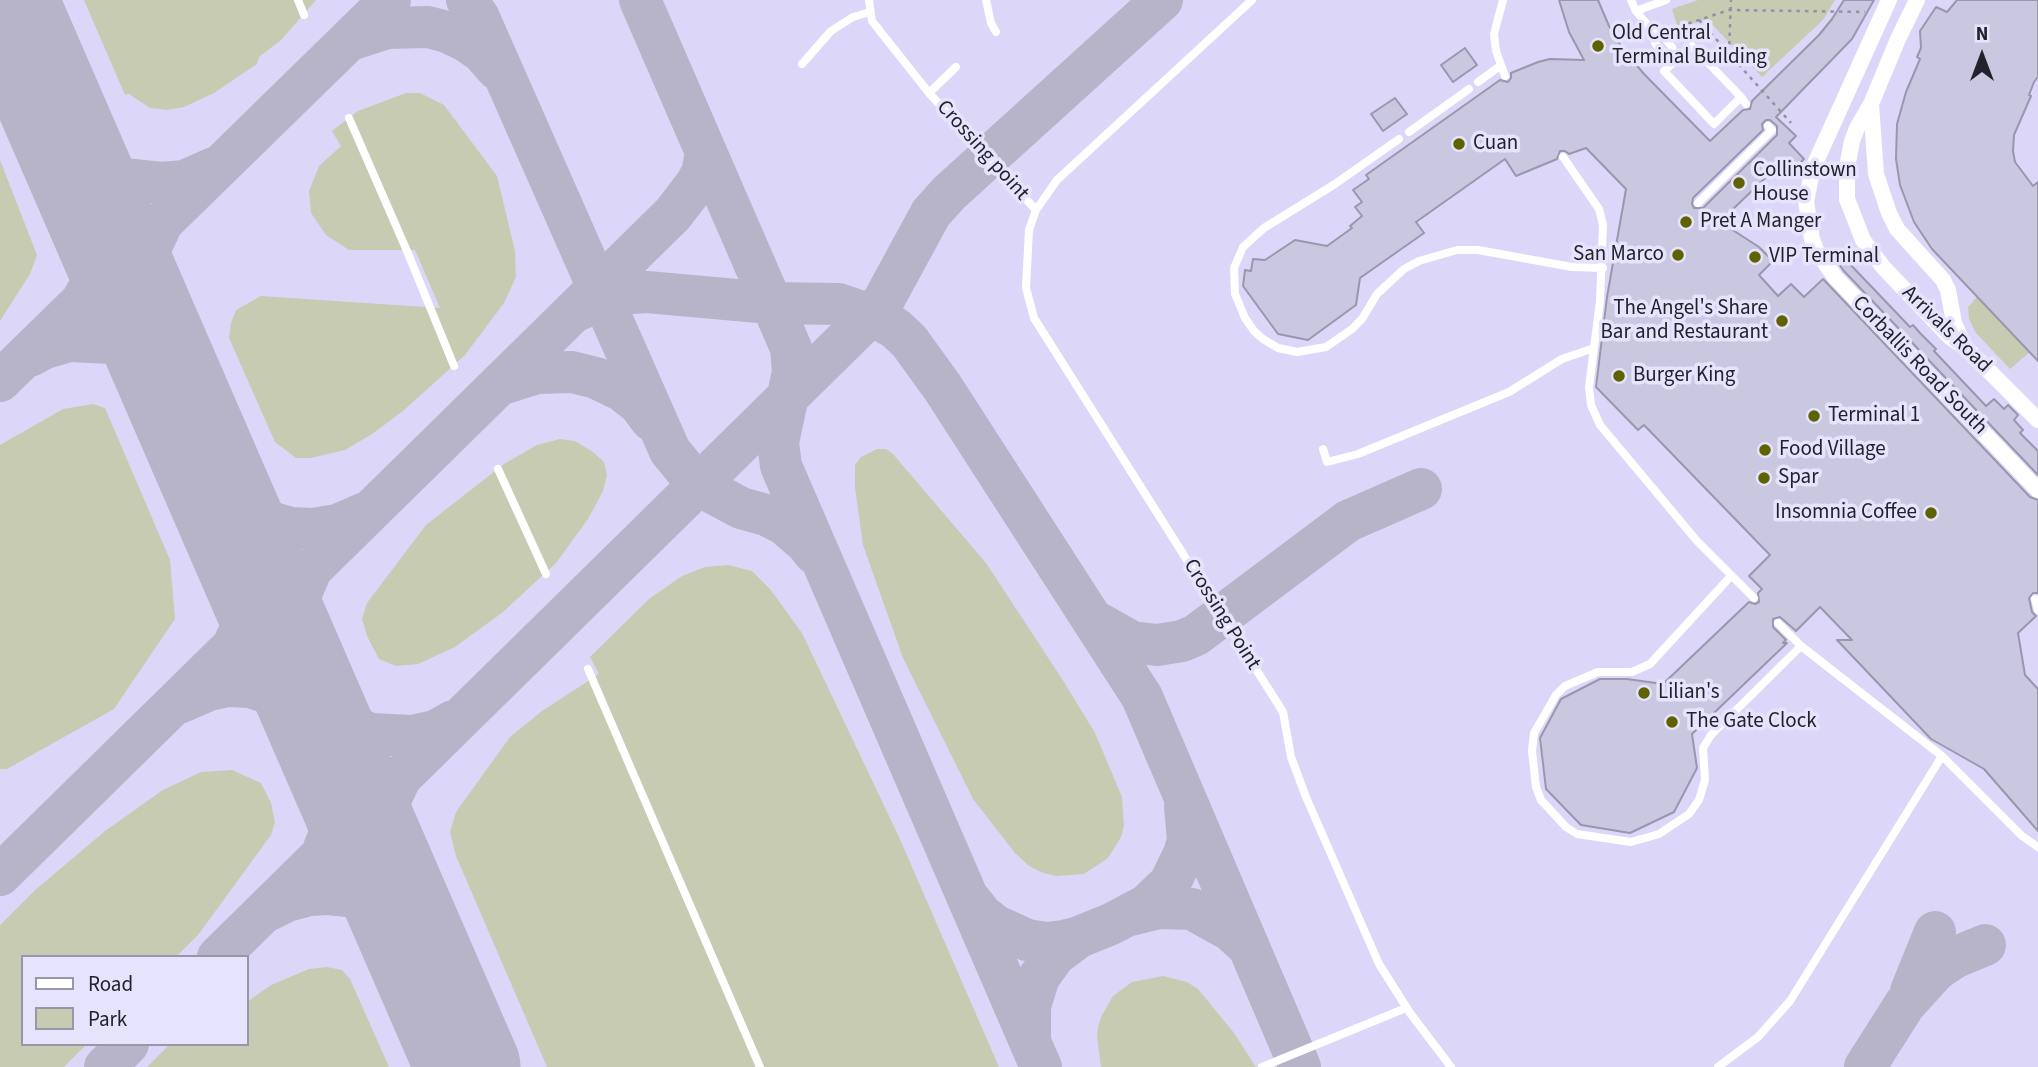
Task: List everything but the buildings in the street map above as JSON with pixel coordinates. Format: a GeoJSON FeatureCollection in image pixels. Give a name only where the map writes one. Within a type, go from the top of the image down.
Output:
{"type":"FeatureCollection","features":[{"type":"Feature","properties":{"kind":"street","name":"Corballis Road South"},"geometry":{"type":"LineString","coordinates":[[1889,0],[1813,167],[1806,201],[1812,239],[1817,252],[1835,277],[2038,490]]}},
{"type":"Feature","properties":{"kind":"street","name":"Arrivals Road"},"geometry":{"type":"LineString","coordinates":[[1917,0],[1871,104],[1857,128],[1847,167],[1847,199],[1856,227],[1883,267],[1950,337],[1965,347],[2038,420]]}},
{"type":"Feature","properties":{"kind":"street"},"geometry":{"type":"LineString","coordinates":[[1871,104],[1876,174],[1889,213],[1897,229],[1943,280],[1948,290],[1954,323],[1965,347]]}},
{"type":"Feature","properties":{"kind":"lane"},"geometry":{"type":"LineString","coordinates":[[298,0],[304,15]]}},
{"type":"Feature","properties":{"kind":"lane"},"geometry":{"type":"LineString","coordinates":[[802,64],[831,31],[853,16],[870,12],[869,0]]}},
{"type":"Feature","properties":{"kind":"lane"},"geometry":{"type":"LineString","coordinates":[[986,0],[996,32]]}},
{"type":"Feature","properties":{"kind":"lane"},"geometry":{"type":"LineString","coordinates":[[1036,210],[1057,180],[1252,0]]}},
{"type":"Feature","properties":{"kind":"lane"},"geometry":{"type":"LineString","coordinates":[[1503,0],[1494,34],[1500,66],[1505,76]]}},
{"type":"Feature","properties":{"kind":"lane"},"geometry":{"type":"LineString","coordinates":[[1631,0],[1636,11],[1656,35],[1663,36],[1672,47],[1676,60]]}},
{"type":"Feature","properties":{"kind":"lane"},"geometry":{"type":"LineString","coordinates":[[1636,11],[1666,0]]}},
{"type":"Feature","properties":{"kind":"lane"},"geometry":{"type":"LineString","coordinates":[[1873,31],[1882,0]]}},
{"type":"Feature","properties":{"kind":"lane","name":"Crossing point"},"geometry":{"type":"LineString","coordinates":[[870,12],[872,21],[929,93],[1036,210]]}},
{"type":"Feature","properties":{"kind":"lane"},"geometry":{"type":"LineString","coordinates":[[1692,46],[1744,100],[1714,124],[1664,71],[1676,60],[1692,46]]}},
{"type":"Feature","properties":{"kind":"lane"},"geometry":{"type":"LineString","coordinates":[[1478,82],[1500,66]]}},
{"type":"Feature","properties":{"kind":"lane"},"geometry":{"type":"LineString","coordinates":[[929,93],[956,67]]}},
{"type":"Feature","properties":{"kind":"lane"},"geometry":{"type":"LineString","coordinates":[[1409,132],[1469,89]]}},
{"type":"Feature","properties":{"kind":"lane"},"geometry":{"type":"LineString","coordinates":[[349,118],[454,366]]}},
{"type":"Feature","properties":{"kind":"lane"},"geometry":{"type":"LineString","coordinates":[[1698,203],[1772,130],[1768,126]]}},
{"type":"Feature","properties":{"kind":"lane"},"geometry":{"type":"LineString","coordinates":[[1399,139],[1335,184],[1264,228],[1243,247],[1234,268],[1235,294],[1245,318],[1263,339],[1278,348],[1297,352],[1326,347],[1352,329],[1377,294],[1404,269],[1419,261],[1457,250],[1478,250],[1572,267],[1603,268]]}},
{"type":"Feature","properties":{"kind":"lane"},"geometry":{"type":"LineString","coordinates":[[1563,157],[1600,209],[1603,225],[1603,268],[1589,387],[1591,405],[1600,425],[1697,541],[1754,598]]}},
{"type":"Feature","properties":{"kind":"lane","name":"Crossing Point"},"geometry":{"type":"LineString","coordinates":[[1036,210],[1027,249],[1026,288],[1034,318],[1283,712],[1291,757],[1306,797],[1379,964],[1406,1008]]}},
{"type":"Feature","properties":{"kind":"lane"},"geometry":{"type":"LineString","coordinates":[[1323,449],[1327,462],[1358,454],[1509,393],[1562,359],[1594,348]]}},
{"type":"Feature","properties":{"kind":"lane"},"geometry":{"type":"LineString","coordinates":[[498,469],[546,574]]}},
{"type":"Feature","properties":{"kind":"lane"},"geometry":{"type":"LineString","coordinates":[[1731,576],[1650,664],[1632,672],[1598,672],[1565,686],[1556,695],[1534,733],[1532,751],[1536,788],[1541,800],[1566,827],[1577,834],[1630,842],[1659,834],[1689,814],[1699,800],[1705,780],[1703,748],[1711,735],[1801,646]]}},
{"type":"Feature","properties":{"kind":"lane"},"geometry":{"type":"LineString","coordinates":[[2038,600],[2035,599],[2038,610]]}},
{"type":"Feature","properties":{"kind":"lane"},"geometry":{"type":"LineString","coordinates":[[1778,623],[1801,646],[1942,756],[2022,836],[2038,847]]}},
{"type":"Feature","properties":{"kind":"lane"},"geometry":{"type":"LineString","coordinates":[[588,669],[760,1067]]}},
{"type":"Feature","properties":{"kind":"lane"},"geometry":{"type":"LineString","coordinates":[[1718,1067],[1758,1037],[1790,1001],[1942,756]]}},
{"type":"Feature","properties":{"kind":"lane"},"geometry":{"type":"LineString","coordinates":[[1262,1067],[1406,1008],[1451,1067]]}},
{"type":"Feature","properties":{"kind":"path"},"geometry":{"type":"LineString","coordinates":[[1729,53],[1731,0]]}},
{"type":"Feature","properties":{"kind":"path"},"geometry":{"type":"LineString","coordinates":[[1656,35],[1731,10],[1866,12],[1873,31]]}},
{"type":"Feature","properties":{"kind":"path"},"geometry":{"type":"LineString","coordinates":[[1699,20],[1791,123]]}},
{"type":"Feature","properties":{"kind":"shaded area"},"geometry":{"type":"Polygon","coordinates":[[[0,0],[2038,0],[2038,1067],[0,1067],[0,0]]]}},
{"type":"Feature","properties":{"kind":"green space"},"geometry":{"type":"Polygon","coordinates":[[[84,0],[316,0],[281,40],[259,57],[257,64],[214,93],[184,107],[167,110],[150,108],[129,94],[125,95],[84,0]]]}},
{"type":"Feature","properties":{"kind":"green space"},"geometry":{"type":"Polygon","coordinates":[[[1698,0],[1835,0],[1823,20],[1762,77],[1707,19],[1678,28],[1672,9],[1698,0]]]}},
{"type":"Feature","properties":{"kind":"green space"},"geometry":{"type":"Polygon","coordinates":[[[406,93],[420,93],[444,105],[497,176],[515,251],[516,277],[504,303],[465,355],[403,411],[345,450],[311,458],[296,458],[275,442],[229,338],[231,323],[236,310],[261,296],[440,308],[415,250],[349,250],[326,235],[311,213],[309,191],[319,166],[341,146],[332,131],[358,111],[406,93]]]}},
{"type":"Feature","properties":{"kind":"green space"},"geometry":{"type":"Polygon","coordinates":[[[0,160],[37,255],[30,274],[0,321],[0,160]]]}},
{"type":"Feature","properties":{"kind":"green space"},"geometry":{"type":"Polygon","coordinates":[[[1977,297],[2030,352],[2010,369],[1976,333],[1969,319],[1968,307],[1977,297]]]}},
{"type":"Feature","properties":{"kind":"green space"},"geometry":{"type":"Polygon","coordinates":[[[93,404],[105,408],[170,560],[175,619],[114,709],[7,769],[0,769],[0,445],[63,409],[93,404]]]}},
{"type":"Feature","properties":{"kind":"green space"},"geometry":{"type":"Polygon","coordinates":[[[560,439],[575,441],[593,452],[604,462],[607,475],[603,491],[588,519],[556,563],[503,612],[455,647],[418,664],[396,666],[379,659],[362,619],[367,603],[426,525],[504,464],[537,445],[560,439]]]}},
{"type":"Feature","properties":{"kind":"green space"},"geometry":{"type":"Polygon","coordinates":[[[877,449],[886,449],[893,454],[986,563],[1095,733],[1122,797],[1124,826],[1121,837],[1108,858],[1084,874],[1056,876],[1043,873],[1029,866],[1015,853],[973,799],[903,658],[863,545],[855,488],[855,465],[861,457],[877,449]]]}},
{"type":"Feature","properties":{"kind":"green space"},"geometry":{"type":"Polygon","coordinates":[[[728,565],[752,571],[770,589],[802,633],[899,837],[999,1067],[547,1067],[456,856],[450,832],[456,812],[510,737],[542,711],[599,674],[590,657],[649,599],[682,576],[705,567],[728,565]]]}},
{"type":"Feature","properties":{"kind":"green space"},"geometry":{"type":"Polygon","coordinates":[[[232,770],[261,783],[271,803],[275,822],[271,835],[198,935],[178,955],[21,955],[21,1046],[85,1046],[64,1067],[0,1067],[0,925],[34,891],[105,831],[163,790],[201,772],[232,770]]]}},
{"type":"Feature","properties":{"kind":"green space"},"geometry":{"type":"Polygon","coordinates":[[[327,967],[342,970],[350,979],[389,1067],[147,1067],[168,1046],[248,1046],[248,1001],[271,985],[309,969],[327,967]]]}},
{"type":"Feature","properties":{"kind":"green space"},"geometry":{"type":"Polygon","coordinates":[[[1163,976],[1187,982],[1198,989],[1234,1033],[1256,1067],[1101,1067],[1098,1027],[1113,996],[1132,982],[1163,976]]]}},
{"type":"Feature","properties":{"kind":"taxiway"},"geometry":{"type":"LineString","coordinates":[[0,381],[390,0]]}},
{"type":"Feature","properties":{"kind":"taxiway"},"geometry":{"type":"LineString","coordinates":[[467,0],[479,18],[670,451],[698,485],[741,508],[766,515],[784,524],[814,553]]}},
{"type":"Feature","properties":{"kind":"taxiway"},"geometry":{"type":"LineString","coordinates":[[640,0],[791,348],[793,372],[778,442],[781,466],[1041,1067]]}},
{"type":"Feature","properties":{"kind":"taxiway"},"geometry":{"type":"LineString","coordinates":[[220,955],[881,305],[931,213],[949,193],[1162,0]]}},
{"type":"Feature","properties":{"kind":"taxiway"},"geometry":{"type":"LineString","coordinates":[[350,40],[387,28],[428,27],[466,41],[482,52],[497,69]]}},
{"type":"Feature","properties":{"kind":"taxiway"},"geometry":{"type":"LineString","coordinates":[[56,117],[75,144],[89,158],[124,179],[162,183],[184,181],[214,168]]}},
{"type":"Feature","properties":{"kind":"taxiway"},"geometry":{"type":"LineString","coordinates":[[0,875],[673,214],[702,173],[706,153]]}},
{"type":"Feature","properties":{"kind":"taxiway"},"geometry":{"type":"LineString","coordinates":[[85,295],[99,264],[102,246],[101,222]]}},
{"type":"Feature","properties":{"kind":"taxiway"},"geometry":{"type":"LineString","coordinates":[[146,321],[143,278],[146,257],[159,230]]}},
{"type":"Feature","properties":{"kind":"taxiway"},"geometry":{"type":"LineString","coordinates":[[573,312],[617,294],[647,292],[770,303],[839,304],[871,315],[895,328],[909,341],[943,388],[1142,697],[1300,1067]]}},
{"type":"Feature","properties":{"kind":"taxiway"},"geometry":{"type":"LineString","coordinates":[[30,356],[69,341],[112,343],[140,355],[171,382]]}},
{"type":"Feature","properties":{"kind":"taxiway"},"geometry":{"type":"LineString","coordinates":[[499,385],[537,373],[572,372],[596,378],[621,390],[639,404],[651,420]]}},
{"type":"Feature","properties":{"kind":"taxiway"},"geometry":{"type":"LineString","coordinates":[[203,456],[229,496],[266,521],[291,528],[313,529],[337,525],[365,513]]}},
{"type":"Feature","properties":{"kind":"taxiway"},"geometry":{"type":"LineString","coordinates":[[1093,620],[1132,642],[1157,645],[1182,641],[1196,635],[1348,521],[1421,489]]}},
{"type":"Feature","properties":{"kind":"taxiway"},"geometry":{"type":"LineString","coordinates":[[236,639],[244,625],[251,597],[250,562]]}},
{"type":"Feature","properties":{"kind":"taxiway"},"geometry":{"type":"LineString","coordinates":[[309,575],[294,610],[292,641],[299,676],[317,700],[338,720],[371,734],[412,736],[435,731],[453,721]]}},
{"type":"Feature","properties":{"kind":"taxiway"},"geometry":{"type":"LineString","coordinates":[[179,703],[209,690],[228,686],[250,687],[284,698],[301,708],[322,730]]}},
{"type":"Feature","properties":{"kind":"taxiway"},"geometry":{"type":"LineString","coordinates":[[324,848],[338,814],[341,797],[340,771]]}},
{"type":"Feature","properties":{"kind":"taxiway"},"geometry":{"type":"LineString","coordinates":[[386,877],[381,831],[384,813],[398,783]]}},
{"type":"Feature","properties":{"kind":"taxiway"},"geometry":{"type":"LineString","coordinates":[[971,901],[982,915],[996,926],[1027,940],[1046,943],[1063,941],[1111,924],[1147,905],[1170,883],[1188,840],[1185,807]]}},
{"type":"Feature","properties":{"kind":"taxiway"},"geometry":{"type":"LineString","coordinates":[[269,910],[287,901],[310,895],[348,896],[368,902],[384,911],[399,923],[414,942]]}},
{"type":"Feature","properties":{"kind":"taxiway"},"geometry":{"type":"LineString","coordinates":[[1131,915],[1159,908],[1192,909],[1230,930],[1249,947]]}},
{"type":"Feature","properties":{"kind":"taxiway"},"geometry":{"type":"LineString","coordinates":[[1911,991],[1935,932]]}},
{"type":"Feature","properties":{"kind":"taxiway"},"geometry":{"type":"LineString","coordinates":[[1030,1040],[1030,1006],[1039,977],[1055,955],[1079,937]]}},
{"type":"Feature","properties":{"kind":"taxiway"},"geometry":{"type":"LineString","coordinates":[[1865,1067],[1905,1004],[1936,970],[1954,958],[1985,945]]}},
{"type":"Feature","properties":{"kind":"taxiway"},"geometry":{"type":"LineString","coordinates":[[105,1067],[126,1046]]}},
{"type":"Feature","properties":{"kind":"runway"},"geometry":{"type":"LineString","coordinates":[[5,0],[468,1067]]}},
{"type":"Feature","properties":{"kind":"place","name":"Old Central Terminal Building"},"geometry":{"type":"Point","coordinates":[1598,46]}},
{"type":"Feature","properties":{"kind":"place","name":"Cuan"},"geometry":{"type":"Point","coordinates":[1459,144]}},
{"type":"Feature","properties":{"kind":"place","name":"Collinstown House"},"geometry":{"type":"Point","coordinates":[1739,183]}},
{"type":"Feature","properties":{"kind":"place","name":"Pret A Manger"},"geometry":{"type":"Point","coordinates":[1686,222]}},
{"type":"Feature","properties":{"kind":"place","name":"San Marco"},"geometry":{"type":"Point","coordinates":[1678,255]}},
{"type":"Feature","properties":{"kind":"place","name":"VIP Terminal"},"geometry":{"type":"Point","coordinates":[1755,257]}},
{"type":"Feature","properties":{"kind":"place","name":"The Angel's Share Bar and Restaurant"},"geometry":{"type":"Point","coordinates":[1782,321]}},
{"type":"Feature","properties":{"kind":"place","name":"Burger King"},"geometry":{"type":"Point","coordinates":[1619,376]}},
{"type":"Feature","properties":{"kind":"place","name":"Terminal 1"},"geometry":{"type":"Point","coordinates":[1814,416]}},
{"type":"Feature","properties":{"kind":"place","name":"Food Village"},"geometry":{"type":"Point","coordinates":[1765,450]}},
{"type":"Feature","properties":{"kind":"place","name":"Spar"},"geometry":{"type":"Point","coordinates":[1764,478]}},
{"type":"Feature","properties":{"kind":"place","name":"Insomnia Coffee"},"geometry":{"type":"Point","coordinates":[1931,513]}},
{"type":"Feature","properties":{"kind":"place","name":"Lilian's"},"geometry":{"type":"Point","coordinates":[1644,693]}},
{"type":"Feature","properties":{"kind":"place","name":"The Gate Clock"},"geometry":{"type":"Point","coordinates":[1672,722]}}]}
